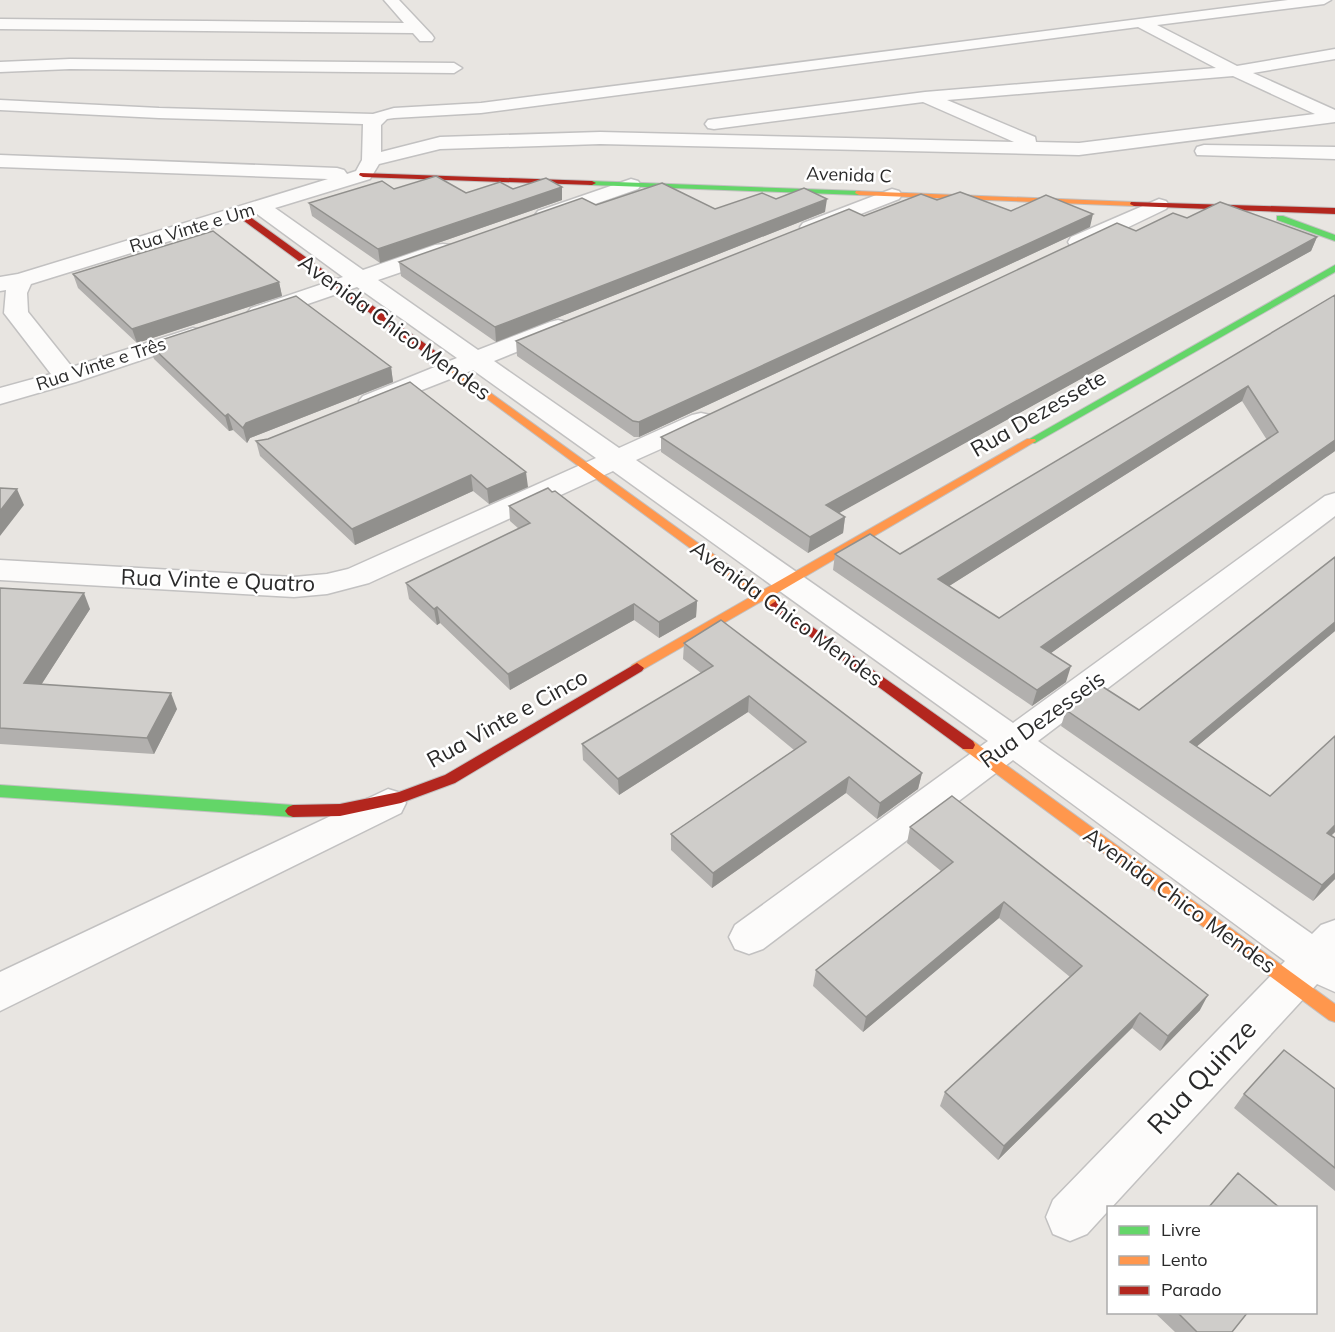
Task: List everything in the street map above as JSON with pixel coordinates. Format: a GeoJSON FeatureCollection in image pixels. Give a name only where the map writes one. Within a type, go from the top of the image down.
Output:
{"type":"FeatureCollection","features":[{"type":"Feature","properties":{"kind":"street"},"geometry":{"type":"LineString","coordinates":[[391,0],[454,68],[482,108]]}},
{"type":"Feature","properties":{"kind":"street"},"geometry":{"type":"LineString","coordinates":[[0,105],[25,108],[375,119],[394,113],[482,108],[1324,0]]}},
{"type":"Feature","properties":{"kind":"street"},"geometry":{"type":"LineString","coordinates":[[55,79],[118,11]]}},
{"type":"Feature","properties":{"kind":"street"},"geometry":{"type":"LineString","coordinates":[[1140,22],[1235,71],[1335,117]]}},
{"type":"Feature","properties":{"kind":"street"},"geometry":{"type":"LineString","coordinates":[[0,24],[417,28]]}},
{"type":"Feature","properties":{"kind":"street"},"geometry":{"type":"LineString","coordinates":[[600,138],[925,98],[1235,71],[1335,54]]}},
{"type":"Feature","properties":{"kind":"street"},"geometry":{"type":"LineString","coordinates":[[839,61],[872,75]]}},
{"type":"Feature","properties":{"kind":"street"},"geometry":{"type":"LineString","coordinates":[[0,67],[70,64],[454,68]]}},
{"type":"Feature","properties":{"kind":"street"},"geometry":{"type":"LineString","coordinates":[[893,84],[1044,148]]}},
{"type":"Feature","properties":{"kind":"street"},"geometry":{"type":"LineString","coordinates":[[8,125],[40,93]]}},
{"type":"Feature","properties":{"kind":"street"},"geometry":{"type":"LineString","coordinates":[[1079,149],[1335,117]]}},
{"type":"Feature","properties":{"kind":"street"},"geometry":{"type":"LineString","coordinates":[[367,168],[372,123],[375,119]]}},
{"type":"Feature","properties":{"kind":"street"},"geometry":{"type":"LineString","coordinates":[[0,161],[367,168],[440,143],[600,138],[1335,153]]}},
{"type":"Feature","properties":{"kind":"street","name":"Avenida C"},"geometry":{"type":"LineString","coordinates":[[367,168],[631,185],[1335,211]]}},
{"type":"Feature","properties":{"kind":"street","name":"Rua Vinte e Um"},"geometry":{"type":"LineString","coordinates":[[11,282],[250,210],[367,168]]}},
{"type":"Feature","properties":{"kind":"street"},"geometry":{"type":"LineString","coordinates":[[530,220],[631,185]]}},
{"type":"Feature","properties":{"kind":"street"},"geometry":{"type":"LineString","coordinates":[[793,234],[892,195]]}},
{"type":"Feature","properties":{"kind":"street"},"geometry":{"type":"LineString","coordinates":[[1062,250],[1159,205]]}},
{"type":"Feature","properties":{"kind":"street"},"geometry":{"type":"LineString","coordinates":[[1251,208],[1335,238]]}},
{"type":"Feature","properties":{"kind":"street","name":"Avenida Chico Mendes"},"geometry":{"type":"LineString","coordinates":[[250,210],[1001,750],[1319,963],[1335,1014]]}},
{"type":"Feature","properties":{"kind":"street","name":"Rua Vinte e Três"},"geometry":{"type":"LineString","coordinates":[[0,396],[67,377],[463,244]]}},
{"type":"Feature","properties":{"kind":"street","name":"Rua Dezessete"},"geometry":{"type":"LineString","coordinates":[[775,588],[1335,268]]}},
{"type":"Feature","properties":{"kind":"street"},"geometry":{"type":"LineString","coordinates":[[11,282],[16,293],[16,313],[67,377]]}},
{"type":"Feature","properties":{"kind":"street"},"geometry":{"type":"LineString","coordinates":[[346,412],[574,321]]}},
{"type":"Feature","properties":{"kind":"street","name":"Rua Vinte e Quatro"},"geometry":{"type":"LineString","coordinates":[[0,570],[294,587],[327,584],[358,576],[605,466],[726,409]]}},
{"type":"Feature","properties":{"kind":"street","name":"Rua Dezesseis"},"geometry":{"type":"LineString","coordinates":[[749,937],[1335,502]]}},
{"type":"Feature","properties":{"kind":"street","name":"Rua Vinte e Cinco"},"geometry":{"type":"LineString","coordinates":[[0,791],[290,811],[340,810],[401,797],[450,778],[775,588]]}},
{"type":"Feature","properties":{"kind":"street"},"geometry":{"type":"LineString","coordinates":[[0,992],[401,797]]}},
{"type":"Feature","properties":{"kind":"street","name":"Rua Quinze"},"geometry":{"type":"LineString","coordinates":[[1070,1217],[1319,963]]}},
{"type":"Feature","properties":{"kind":"building"},"geometry":{"type":"Polygon","coordinates":[[[436,176],[466,193],[500,182],[513,189],[546,178],[562,187],[378,249],[309,203],[382,181],[394,189],[436,176]]]}},
{"type":"Feature","properties":{"kind":"building"},"geometry":{"type":"Polygon","coordinates":[[[662,183],[715,209],[762,193],[776,199],[804,188],[827,199],[495,327],[399,262],[582,198],[596,205],[662,183]]]}},
{"type":"Feature","properties":{"kind":"building"},"geometry":{"type":"Polygon","coordinates":[[[960,192],[1011,211],[1046,195],[1093,214],[639,422],[633,421],[516,341],[849,209],[864,216],[921,194],[937,200],[960,192]]]}},
{"type":"Feature","properties":{"kind":"building"},"geometry":{"type":"Polygon","coordinates":[[[1220,202],[1317,237],[826,505],[845,517],[810,537],[661,437],[1117,223],[1136,231],[1173,213],[1187,218],[1220,202]]]}},
{"type":"Feature","properties":{"kind":"building"},"geometry":{"type":"Polygon","coordinates":[[[213,231],[279,282],[132,329],[73,274],[213,231]]]}},
{"type":"Feature","properties":{"kind":"building"},"geometry":{"type":"Polygon","coordinates":[[[1335,295],[1335,440],[1041,647],[1071,666],[1037,690],[835,554],[870,534],[900,554],[1335,295]],[[1248,386],[938,579],[999,618],[1278,432],[1248,386]]]}},
{"type":"Feature","properties":{"kind":"building"},"geometry":{"type":"Polygon","coordinates":[[[296,296],[391,367],[246,423],[243,428],[228,414],[225,416],[149,344],[296,296]]]}},
{"type":"Feature","properties":{"kind":"building"},"geometry":{"type":"Polygon","coordinates":[[[410,382],[526,472],[487,489],[471,475],[352,529],[256,441],[268,439],[410,382]]]}},
{"type":"Feature","properties":{"kind":"building"},"geometry":{"type":"Polygon","coordinates":[[[0,488],[17,489],[0,511],[0,488]]]}},
{"type":"Feature","properties":{"kind":"building"},"geometry":{"type":"Polygon","coordinates":[[[548,488],[552,492],[555,491],[697,601],[659,622],[634,604],[508,674],[437,607],[434,609],[406,583],[530,523],[509,506],[548,488]]]}},
{"type":"Feature","properties":{"kind":"building"},"geometry":{"type":"Polygon","coordinates":[[[1335,557],[1335,622],[1190,742],[1270,796],[1335,736],[1335,825],[1327,833],[1335,838],[1335,873],[1322,885],[1066,710],[1100,685],[1139,710],[1335,557]]]}},
{"type":"Feature","properties":{"kind":"building"},"geometry":{"type":"Polygon","coordinates":[[[0,588],[84,593],[24,683],[171,693],[147,738],[0,728],[0,588]]]}},
{"type":"Feature","properties":{"kind":"building"},"geometry":{"type":"Polygon","coordinates":[[[721,620],[922,773],[880,803],[849,777],[713,873],[671,834],[806,742],[749,696],[618,779],[582,744],[713,666],[684,643],[721,620]]]}},
{"type":"Feature","properties":{"kind":"building"},"geometry":{"type":"Polygon","coordinates":[[[952,796],[1208,995],[1168,1036],[1140,1013],[1004,1146],[945,1092],[1082,966],[1004,902],[866,1017],[816,970],[953,862],[910,827],[952,796]]]}},
{"type":"Feature","properties":{"kind":"building"},"geometry":{"type":"Polygon","coordinates":[[[1284,1050],[1335,1089],[1335,1168],[1244,1094],[1284,1050]]]}},
{"type":"Feature","properties":{"kind":"building"},"geometry":{"type":"Polygon","coordinates":[[[1238,1173],[1278,1206],[1210,1206],[1238,1173]]]}},
{"type":"Feature","properties":{"kind":"building"},"geometry":{"type":"Polygon","coordinates":[[[1179,1314],[1246,1314],[1232,1332],[1197,1332],[1179,1314]]]}},
{"type":"Feature","properties":{"kind":"traffic: fast"},"geometry":{"type":"LineString","coordinates":[[592,183],[859,193]]}},
{"type":"Feature","properties":{"kind":"traffic: fast"},"geometry":{"type":"LineString","coordinates":[[1280,218],[1335,238]]}},
{"type":"Feature","properties":{"kind":"traffic: fast"},"geometry":{"type":"LineString","coordinates":[[1031,441],[1335,268]]}},
{"type":"Feature","properties":{"kind":"traffic: fast"},"geometry":{"type":"LineString","coordinates":[[0,791],[293,811]]}},
{"type":"Feature","properties":{"kind":"traffic: slow"},"geometry":{"type":"LineString","coordinates":[[859,193],[1134,204]]}},
{"type":"Feature","properties":{"kind":"traffic: slow"},"geometry":{"type":"LineString","coordinates":[[434,355],[776,605]]}},
{"type":"Feature","properties":{"kind":"traffic: slow"},"geometry":{"type":"LineString","coordinates":[[637,668],[1031,441]]}},
{"type":"Feature","properties":{"kind":"traffic: slow"},"geometry":{"type":"LineString","coordinates":[[968,745],[1335,1014]]}},
{"type":"Feature","properties":{"kind":"traffic: jam"},"geometry":{"type":"LineString","coordinates":[[363,175],[592,183]]}},
{"type":"Feature","properties":{"kind":"traffic: jam"},"geometry":{"type":"LineString","coordinates":[[1134,204],[1335,211]]}},
{"type":"Feature","properties":{"kind":"traffic: jam"},"geometry":{"type":"LineString","coordinates":[[239,213],[434,355]]}},
{"type":"Feature","properties":{"kind":"traffic: jam"},"geometry":{"type":"LineString","coordinates":[[776,605],[968,745]]}},
{"type":"Feature","properties":{"kind":"traffic: jam"},"geometry":{"type":"LineString","coordinates":[[293,811],[340,810],[401,797],[450,779],[637,668]]}}]}
